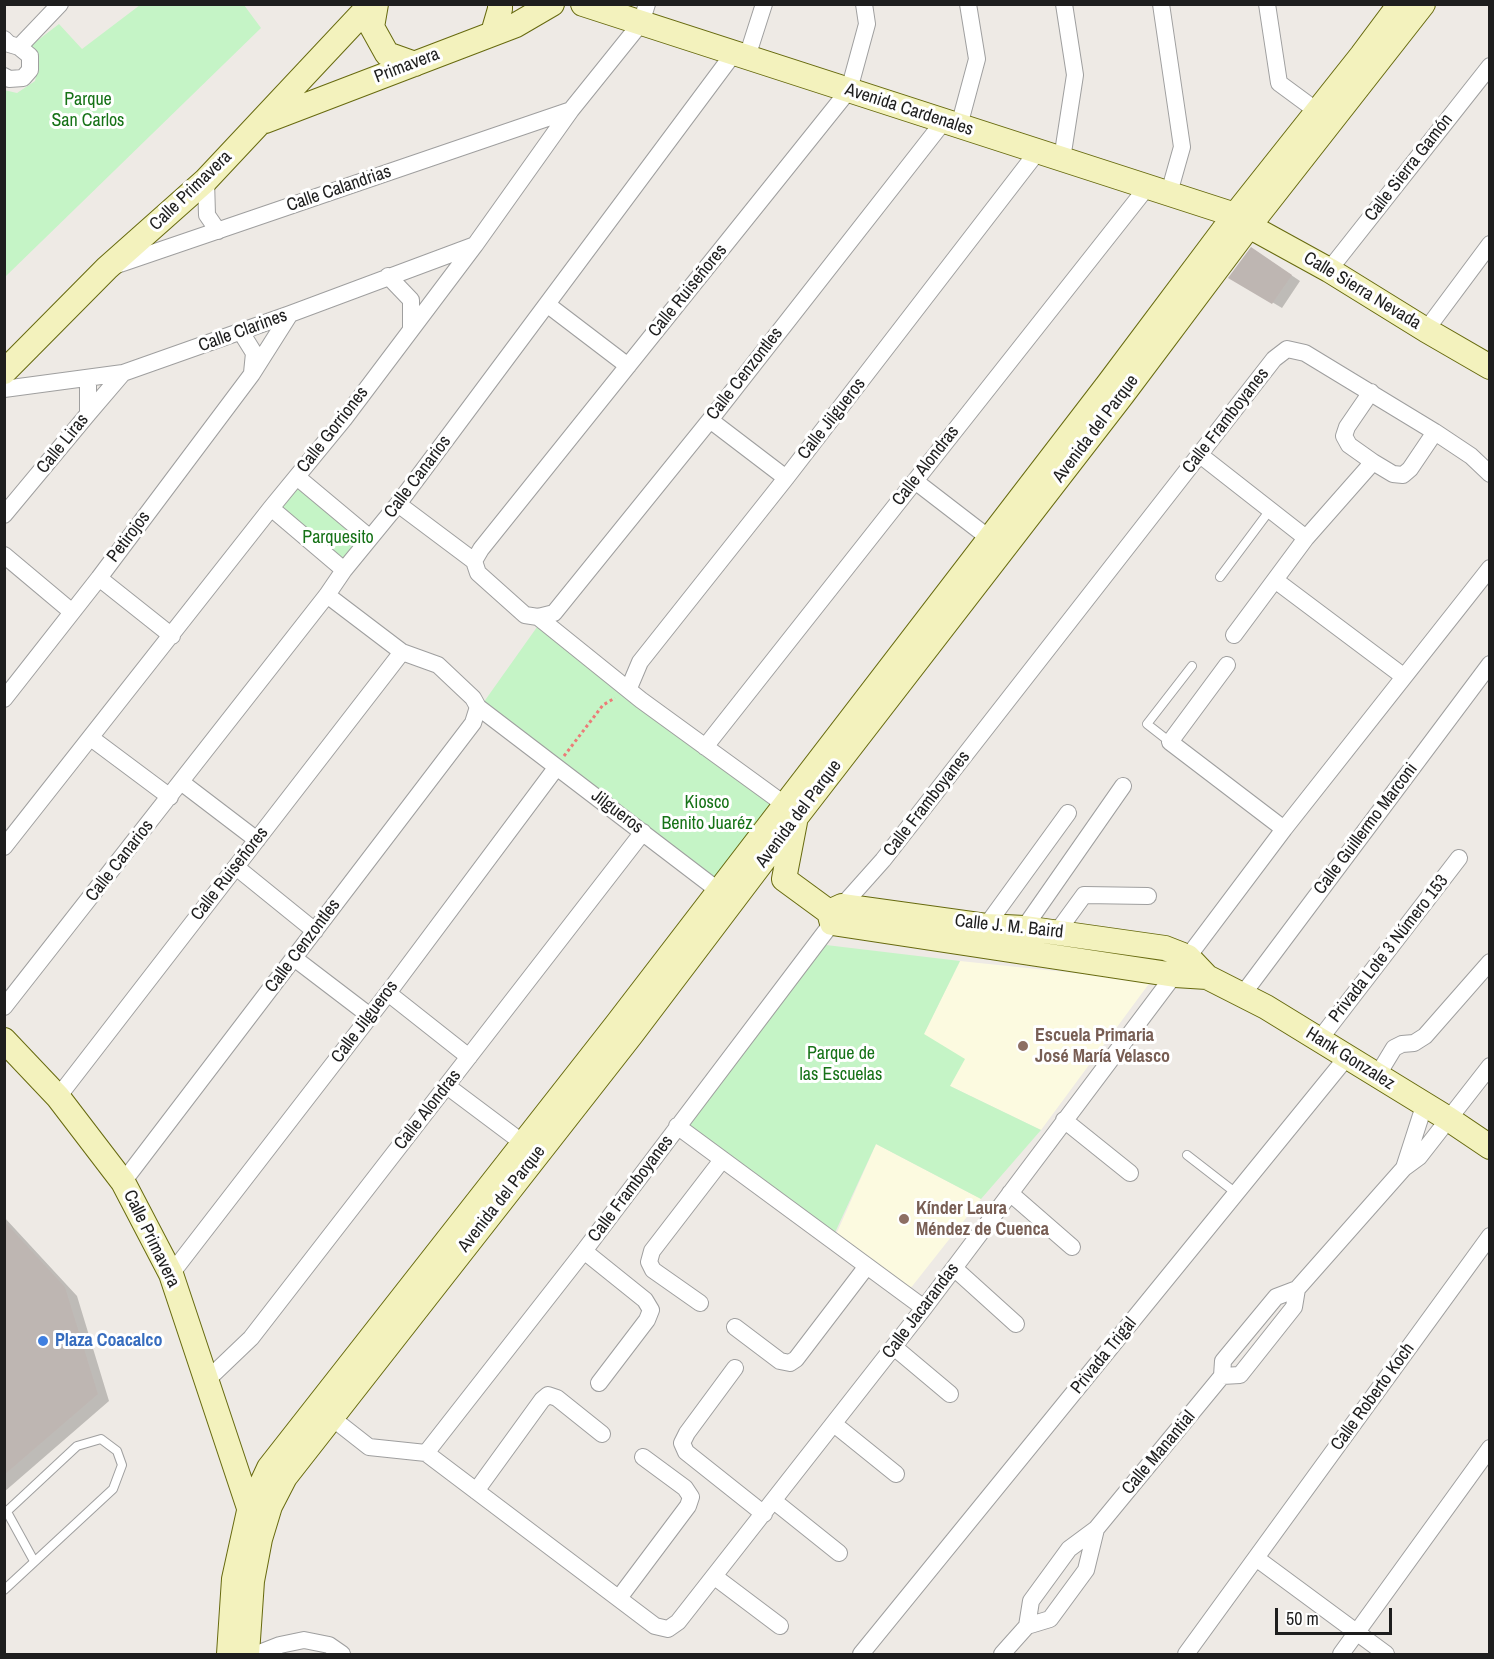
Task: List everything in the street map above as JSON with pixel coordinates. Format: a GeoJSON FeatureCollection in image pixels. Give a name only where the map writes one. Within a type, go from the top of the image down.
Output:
{"type":"FeatureCollection","features":[{"type":"Feature","properties":{"kind":"street"},"geometry":{"type":"LineString","coordinates":[[4,76],[9,79],[23,78],[30,70],[30,56],[9,45],[60,4]]}},
{"type":"Feature","properties":{"kind":"street","name":"Calle Primavera"},"geometry":{"type":"LineString","coordinates":[[4,372],[107,268],[206,180],[371,4]]}},
{"type":"Feature","properties":{"kind":"street"},"geometry":{"type":"LineString","coordinates":[[376,4],[372,27],[387,54],[415,63]]}},
{"type":"Feature","properties":{"kind":"street"},"geometry":{"type":"LineString","coordinates":[[493,33],[500,4]]}},
{"type":"Feature","properties":{"kind":"street","name":"Primavera"},"geometry":{"type":"LineString","coordinates":[[260,123],[516,24],[552,4]]}},
{"type":"Feature","properties":{"kind":"street","name":"Avenida Cardenales"},"geometry":{"type":"LineString","coordinates":[[583,4],[644,14],[740,55],[1159,190],[1242,220]]}},
{"type":"Feature","properties":{"kind":"street","name":"Calle Canarios"},"geometry":{"type":"LineString","coordinates":[[4,1007],[170,797],[344,570],[398,504],[740,55],[764,4]]}},
{"type":"Feature","properties":{"kind":"street","name":"Calle Ruiseñores"},"geometry":{"type":"LineString","coordinates":[[474,561],[481,549],[849,90],[867,24],[864,4]]}},
{"type":"Feature","properties":{"kind":"street","name":"Calle Cenzontles"},"geometry":{"type":"LineString","coordinates":[[538,617],[554,613],[952,123],[977,59],[968,4]]}},
{"type":"Feature","properties":{"kind":"street"},"geometry":{"type":"LineString","coordinates":[[1062,159],[1075,75],[1064,4]]}},
{"type":"Feature","properties":{"kind":"street","name":"Calle Alondras"},"geometry":{"type":"LineString","coordinates":[[705,747],[915,481],[1159,190],[1182,147],[1161,4]]}},
{"type":"Feature","properties":{"kind":"street"},"geometry":{"type":"LineString","coordinates":[[1267,4],[1279,83],[1317,111]]}},
{"type":"Feature","properties":{"kind":"street","name":"Avenida del Parque"},"geometry":{"type":"LineString","coordinates":[[247,1654],[252,1581],[260,1539],[270,1506],[285,1478],[726,897],[989,538],[1380,47],[1400,4]]}},
{"type":"Feature","properties":{"kind":"street","name":"Avenida del Parque"},"geometry":{"type":"LineString","coordinates":[[790,810],[1109,412],[1317,111],[1423,4]]}},
{"type":"Feature","properties":{"kind":"street","name":"Calle Gorriones"},"geometry":{"type":"LineString","coordinates":[[4,847],[344,418],[475,245],[571,110],[644,14]]}},
{"type":"Feature","properties":{"kind":"street","name":"Calle Sierra Gamón"},"geometry":{"type":"LineString","coordinates":[[1329,270],[1490,66]]}},
{"type":"Feature","properties":{"kind":"street","name":"Calle Calandrias"},"geometry":{"type":"LineString","coordinates":[[107,268],[571,110]]}},
{"type":"Feature","properties":{"kind":"street","name":"Calle Jilgueros"},"geometry":{"type":"LineString","coordinates":[[628,688],[640,662],[786,478],[1038,151]]}},
{"type":"Feature","properties":{"kind":"street"},"geometry":{"type":"LineString","coordinates":[[206,180],[207,215],[218,231]]}},
{"type":"Feature","properties":{"kind":"street","name":"Calle Sierra Nevada"},"geometry":{"type":"LineString","coordinates":[[1242,220],[1490,367]]}},
{"type":"Feature","properties":{"kind":"street"},"geometry":{"type":"LineString","coordinates":[[1426,330],[1490,244]]}},
{"type":"Feature","properties":{"kind":"street","name":"Calle Clarines"},"geometry":{"type":"LineString","coordinates":[[4,389],[123,373],[475,245]]}},
{"type":"Feature","properties":{"kind":"street"},"geometry":{"type":"LineString","coordinates":[[388,276],[411,300],[411,329]]}},
{"type":"Feature","properties":{"kind":"street"},"geometry":{"type":"LineString","coordinates":[[548,305],[628,366]]}},
{"type":"Feature","properties":{"kind":"street","name":"Petirojos"},"geometry":{"type":"LineString","coordinates":[[4,699],[99,578],[252,374],[290,314]]}},
{"type":"Feature","properties":{"kind":"street"},"geometry":{"type":"LineString","coordinates":[[241,332],[254,353],[252,374]]}},
{"type":"Feature","properties":{"kind":"street","name":"Calle Framboyanes"},"geometry":{"type":"LineString","coordinates":[[426,1453],[584,1251],[835,914],[883,860],[1274,359],[1287,349],[1305,353],[1435,432],[1471,456],[1490,474]]}},
{"type":"Feature","properties":{"kind":"street","name":"Calle Liras"},"geometry":{"type":"LineString","coordinates":[[4,515],[123,373]]}},
{"type":"Feature","properties":{"kind":"street"},"geometry":{"type":"LineString","coordinates":[[88,378],[88,414]]}},
{"type":"Feature","properties":{"kind":"street"},"geometry":{"type":"LineString","coordinates":[[1371,392],[1347,427],[1344,436],[1349,445],[1373,462],[1393,474],[1403,475],[1410,470],[1435,432]]}},
{"type":"Feature","properties":{"kind":"street"},"geometry":{"type":"LineString","coordinates":[[710,420],[786,478]]}},
{"type":"Feature","properties":{"kind":"street"},"geometry":{"type":"LineString","coordinates":[[1200,455],[1306,538]]}},
{"type":"Feature","properties":{"kind":"street"},"geometry":{"type":"LineString","coordinates":[[1234,634],[1306,538],[1373,462]]}},
{"type":"Feature","properties":{"kind":"street"},"geometry":{"type":"LineString","coordinates":[[297,477],[370,537]]}},
{"type":"Feature","properties":{"kind":"street"},"geometry":{"type":"LineString","coordinates":[[915,481],[989,538]]}},
{"type":"Feature","properties":{"kind":"street"},"geometry":{"type":"LineString","coordinates":[[398,504],[474,561],[478,573],[525,615],[538,617],[790,810],[784,879],[726,897]]}},
{"type":"Feature","properties":{"kind":"street"},"geometry":{"type":"LineString","coordinates":[[271,508],[344,570]]}},
{"type":"Feature","properties":{"kind":"street"},"geometry":{"type":"LineString","coordinates":[[4,555],[72,612]]}},
{"type":"Feature","properties":{"kind":"street"},"geometry":{"type":"LineString","coordinates":[[1181,966],[1284,829],[1490,568]]}},
{"type":"Feature","properties":{"kind":"street"},"geometry":{"type":"LineString","coordinates":[[99,578],[171,636]]}},
{"type":"Feature","properties":{"kind":"street"},"geometry":{"type":"LineString","coordinates":[[1275,580],[1403,676]]}},
{"type":"Feature","properties":{"kind":"street","name":"Jilgueros"},"geometry":{"type":"LineString","coordinates":[[327,595],[402,652],[438,665],[473,698],[478,707],[726,897]]}},
{"type":"Feature","properties":{"kind":"street","name":"Calle Ruiseñores"},"geometry":{"type":"LineString","coordinates":[[58,1097],[402,652]]}},
{"type":"Feature","properties":{"kind":"street","name":"Calle Guillermo Marconi"},"geometry":{"type":"LineString","coordinates":[[1243,994],[1490,664]]}},
{"type":"Feature","properties":{"kind":"street"},"geometry":{"type":"LineString","coordinates":[[1227,665],[1170,742],[1284,829]]}},
{"type":"Feature","properties":{"kind":"street","name":"Calle Cenzontles"},"geometry":{"type":"LineString","coordinates":[[123,1182],[473,723],[478,707]]}},
{"type":"Feature","properties":{"kind":"street"},"geometry":{"type":"LineString","coordinates":[[91,738],[170,797]]}},
{"type":"Feature","properties":{"kind":"street","name":"Calle Jilgueros"},"geometry":{"type":"LineString","coordinates":[[171,1274],[388,993],[556,768]]}},
{"type":"Feature","properties":{"kind":"street"},"geometry":{"type":"LineString","coordinates":[[181,782],[257,840]]}},
{"type":"Feature","properties":{"kind":"street"},"geometry":{"type":"LineString","coordinates":[[1024,928],[1123,786]]}},
{"type":"Feature","properties":{"kind":"street"},"geometry":{"type":"LineString","coordinates":[[986,926],[1068,813]]}},
{"type":"Feature","properties":{"kind":"street","name":"Calle Alondras"},"geometry":{"type":"LineString","coordinates":[[206,1381],[251,1338],[643,832]]}},
{"type":"Feature","properties":{"kind":"street","name":"Privada Lote 3 Número 153"},"geometry":{"type":"LineString","coordinates":[[1319,1040],[1460,858]]}},
{"type":"Feature","properties":{"kind":"street"},"geometry":{"type":"LineString","coordinates":[[236,867],[315,931]]}},
{"type":"Feature","properties":{"kind":"street","name":"Calle J. M. Baird"},"geometry":{"type":"LineString","coordinates":[[784,879],[835,914],[1181,966]]}},
{"type":"Feature","properties":{"kind":"street"},"geometry":{"type":"LineString","coordinates":[[1057,932],[1084,896],[1148,896]]}},
{"type":"Feature","properties":{"kind":"street","name":"Avenida del Parque"},"geometry":{"type":"LineString","coordinates":[[229,1654],[234,1579],[249,1511],[269,1468],[523,1143],[726,897]]}},
{"type":"Feature","properties":{"kind":"street","name":"Calle J. M. Baird"},"geometry":{"type":"LineString","coordinates":[[835,914],[1024,928],[1165,948],[1181,966]]}},
{"type":"Feature","properties":{"kind":"street"},"geometry":{"type":"LineString","coordinates":[[294,958],[370,1016]]}},
{"type":"Feature","properties":{"kind":"street"},"geometry":{"type":"LineString","coordinates":[[1377,1076],[1394,1048],[1402,1044],[1414,1043],[1425,1036],[1490,962]]}},
{"type":"Feature","properties":{"kind":"street","name":"Hank Gonzalez"},"geometry":{"type":"LineString","coordinates":[[1181,966],[1243,994],[1447,1118],[1490,1147]]}},
{"type":"Feature","properties":{"kind":"street","name":"Calle Jacarandas"},"geometry":{"type":"LineString","coordinates":[[619,1598],[655,1626],[668,1629],[678,1623],[924,1308],[1181,966]]}},
{"type":"Feature","properties":{"kind":"street"},"geometry":{"type":"LineString","coordinates":[[388,993],[469,1057]]}},
{"type":"Feature","properties":{"kind":"street","name":"Calle Primavera"},"geometry":{"type":"LineString","coordinates":[[4,1040],[58,1097],[123,1182],[171,1274],[260,1539]]}},
{"type":"Feature","properties":{"kind":"street","name":"Privada Trigal"},"geometry":{"type":"LineString","coordinates":[[861,1654],[1347,1057]]}},
{"type":"Feature","properties":{"kind":"street","name":"Calle Manantial"},"geometry":{"type":"LineString","coordinates":[[1027,1626],[1031,1601],[1069,1549],[1096,1529],[1222,1376],[1240,1375],[1294,1307],[1297,1289],[1404,1168],[1419,1157],[1447,1118],[1490,1066]]}},
{"type":"Feature","properties":{"kind":"street"},"geometry":{"type":"LineString","coordinates":[[447,1086],[523,1143]]}},
{"type":"Feature","properties":{"kind":"street","name":"Calle Manantial"},"geometry":{"type":"LineString","coordinates":[[1404,1168],[1424,1106]]}},
{"type":"Feature","properties":{"kind":"street"},"geometry":{"type":"LineString","coordinates":[[1064,1120],[1130,1173]]}},
{"type":"Feature","properties":{"kind":"street"},"geometry":{"type":"LineString","coordinates":[[677,1126],[924,1308]]}},
{"type":"Feature","properties":{"kind":"street"},"geometry":{"type":"LineString","coordinates":[[700,1303],[653,1270],[649,1262],[652,1251],[722,1160]]}},
{"type":"Feature","properties":{"kind":"street"},"geometry":{"type":"LineString","coordinates":[[1010,1193],[1072,1247]]}},
{"type":"Feature","properties":{"kind":"street","name":"Calle Roberto Koch"},"geometry":{"type":"LineString","coordinates":[[1186,1654],[1490,1236]]}},
{"type":"Feature","properties":{"kind":"street"},"geometry":{"type":"LineString","coordinates":[[584,1251],[645,1300],[651,1310],[647,1320],[599,1383]]}},
{"type":"Feature","properties":{"kind":"street"},"geometry":{"type":"LineString","coordinates":[[735,1327],[780,1361],[790,1363],[796,1359],[867,1266]]}},
{"type":"Feature","properties":{"kind":"street"},"geometry":{"type":"LineString","coordinates":[[954,1268],[1016,1324]]}},
{"type":"Feature","properties":{"kind":"street"},"geometry":{"type":"LineString","coordinates":[[894,1347],[950,1394]]}},
{"type":"Feature","properties":{"kind":"street"},"geometry":{"type":"LineString","coordinates":[[735,1368],[687,1433],[682,1443],[686,1452],[839,1553]]}},
{"type":"Feature","properties":{"kind":"street"},"geometry":{"type":"LineString","coordinates":[[476,1491],[548,1395],[557,1398],[602,1434]]}},
{"type":"Feature","properties":{"kind":"street"},"geometry":{"type":"LineString","coordinates":[[332,1418],[369,1447],[426,1453],[619,1598],[688,1506],[691,1497],[685,1488],[643,1457]]}},
{"type":"Feature","properties":{"kind":"street"},"geometry":{"type":"LineString","coordinates":[[834,1424],[896,1474]]}},
{"type":"Feature","properties":{"kind":"street"},"geometry":{"type":"LineString","coordinates":[[1341,1654],[1490,1448]]}},
{"type":"Feature","properties":{"kind":"street","name":"Calle Manantial"},"geometry":{"type":"LineString","coordinates":[[1002,1654],[1027,1626],[1050,1619],[1086,1570],[1096,1529]]}},
{"type":"Feature","properties":{"kind":"street"},"geometry":{"type":"LineString","coordinates":[[1256,1558],[1386,1654]]}},
{"type":"Feature","properties":{"kind":"street"},"geometry":{"type":"LineString","coordinates":[[715,1577],[780,1626]]}},
{"type":"Feature","properties":{"kind":"street"},"geometry":{"type":"LineString","coordinates":[[257,1654],[280,1645],[304,1640],[329,1645],[342,1654]]}},
{"type":"Feature","properties":{"kind":"lane"},"geometry":{"type":"LineString","coordinates":[[1220,577],[1270,510]]}},
{"type":"Feature","properties":{"kind":"lane"},"geometry":{"type":"LineString","coordinates":[[1170,742],[1147,724],[1192,666]]}},
{"type":"Feature","properties":{"kind":"lane"},"geometry":{"type":"LineString","coordinates":[[1187,1155],[1236,1193]]}},
{"type":"Feature","properties":{"kind":"lane"},"geometry":{"type":"LineString","coordinates":[[4,1590],[113,1489],[122,1466],[117,1451],[101,1439],[77,1446],[6,1513],[34,1561]]}},
{"type":"Feature","properties":{"kind":"path"},"geometry":{"type":"LineString","coordinates":[[556,768],[603,705],[628,688]]}},
{"type":"Feature","properties":{"kind":"shaded area","name":"Escuela Primaria José María Velasco"},"geometry":{"type":"Polygon","coordinates":[[[960,961],[1151,981],[1041,1130],[950,1086],[924,1034],[960,961]]]}},
{"type":"Feature","properties":{"kind":"shaded area","name":"Kínder Laura Méndez de Cuenca"},"geometry":{"type":"Polygon","coordinates":[[[876,1144],[981,1199],[906,1294],[834,1239],[876,1144]]]}},
{"type":"Feature","properties":{"kind":"green space","name":"Parque San Carlos"},"geometry":{"type":"Polygon","coordinates":[[[140,5],[244,5],[261,28],[5,277],[4,90],[17,93],[35,81],[39,60],[29,47],[59,24],[82,49],[140,5]]]}},
{"type":"Feature","properties":{"kind":"green space","name":"Parquesito"},"geometry":{"type":"Polygon","coordinates":[[[297,477],[370,538],[344,570],[271,508],[297,477]]]}},
{"type":"Feature","properties":{"kind":"green space","name":"Kiosco Benito Juaréz"},"geometry":{"type":"Polygon","coordinates":[[[542,620],[783,804],[719,891],[481,706],[542,620]]]}},
{"type":"Feature","properties":{"kind":"green space","name":"Parque de las Escuelas"},"geometry":{"type":"Polygon","coordinates":[[[826,945],[960,961],[924,1034],[965,1059],[950,1086],[1041,1130],[981,1199],[876,1144],[832,1239],[677,1126],[826,945]]]}},
{"type":"Feature","properties":{"kind":"building"},"geometry":{"type":"Polygon","coordinates":[[[1251,247],[1292,275],[1272,304],[1228,278],[1251,247]]]}},
{"type":"Feature","properties":{"kind":"building","name":"Plaza Coacalco"},"geometry":{"type":"Polygon","coordinates":[[[4,1221],[65,1287],[98,1394],[4,1475],[4,1221]]]}},
{"type":"Feature","properties":{"kind":"place","name":"Escuela Primaria José María Velasco"},"geometry":{"type":"Point","coordinates":[1023,1046]}},
{"type":"Feature","properties":{"kind":"place","name":"Kínder Laura Méndez de Cuenca"},"geometry":{"type":"Point","coordinates":[904,1219]}},
{"type":"Feature","properties":{"kind":"place","name":"Plaza Coacalco"},"geometry":{"type":"Point","coordinates":[43,1341]}}]}
